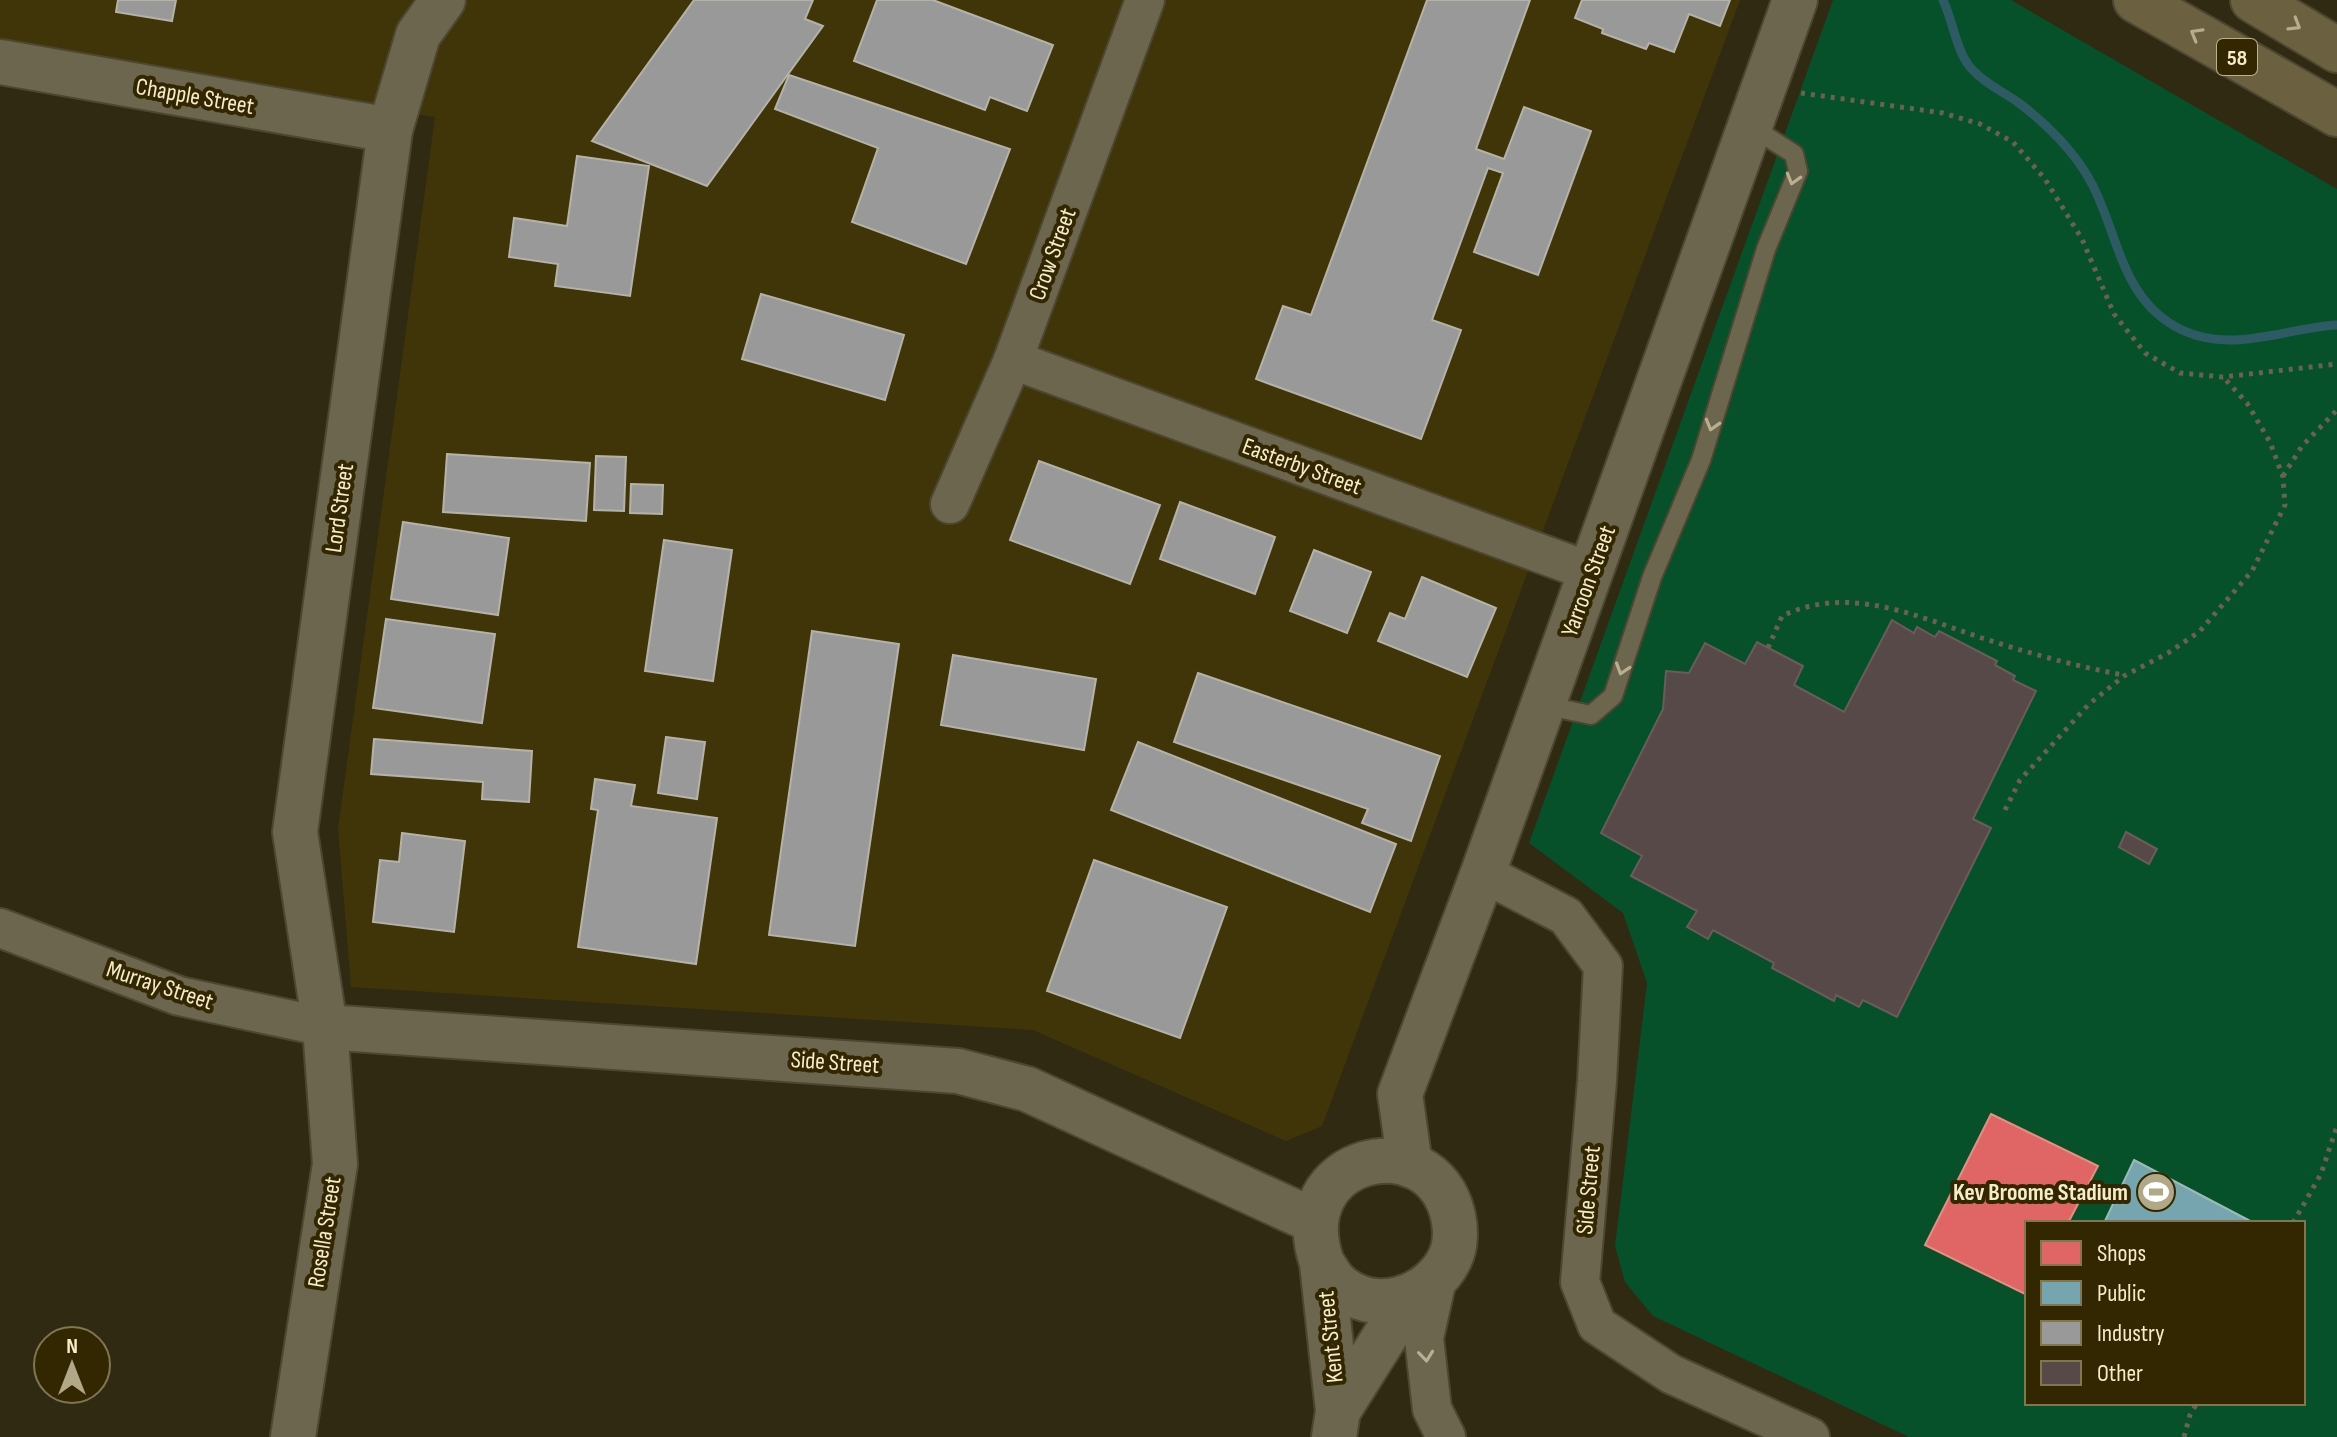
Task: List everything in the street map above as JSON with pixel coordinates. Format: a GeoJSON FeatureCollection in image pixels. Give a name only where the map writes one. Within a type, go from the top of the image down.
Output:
{"type":"FeatureCollection","features":[{"type":"Feature","properties":{"kind":"main road","name":"58"},"geometry":{"type":"LineString","coordinates":[[2136,0],[2337,114]]}},
{"type":"Feature","properties":{"kind":"main road","name":"58"},"geometry":{"type":"LineString","coordinates":[[2253,0],[2337,50]]}},
{"type":"Feature","properties":{"kind":"street","name":"Lord Street"},"geometry":{"type":"LineString","coordinates":[[325,1027],[295,832],[390,130],[418,35],[443,0]]}},
{"type":"Feature","properties":{"kind":"street","name":"Crow Street"},"geometry":{"type":"LineString","coordinates":[[950,504],[1013,360],[1145,0]]}},
{"type":"Feature","properties":{"kind":"street","name":"Yarroon Street"},"geometry":{"type":"LineString","coordinates":[[1410,1165],[1400,1094],[1483,873],[1795,1]]}},
{"type":"Feature","properties":{"kind":"street","name":"Chapple Street"},"geometry":{"type":"LineString","coordinates":[[0,62],[390,130]]}},
{"type":"Feature","properties":{"kind":"street","name":"Easterby Street"},"geometry":{"type":"LineString","coordinates":[[1013,360],[1591,572]]}},
{"type":"Feature","properties":{"kind":"street","name":"Side Street"},"geometry":{"type":"LineString","coordinates":[[1483,873],[1566,916],[1603,966],[1580,1282],[1597,1325],[1671,1374],[1810,1437]]}},
{"type":"Feature","properties":{"kind":"street","name":"Murray Street"},"geometry":{"type":"LineString","coordinates":[[0,928],[179,996],[325,1027]]}},
{"type":"Feature","properties":{"kind":"street","name":"Side Street"},"geometry":{"type":"LineString","coordinates":[[325,1027],[958,1071],[1027,1089],[1314,1221]]}},
{"type":"Feature","properties":{"kind":"street","name":"Rosella Street"},"geometry":{"type":"LineString","coordinates":[[293,1437],[335,1164],[325,1027]]}},
{"type":"Feature","properties":{"kind":"street"},"geometry":{"type":"LineString","coordinates":[[1385,1160],[1410,1165],[1433,1179],[1450,1202],[1456,1229],[1451,1256],[1423,1288],[1383,1301],[1359,1297],[1337,1283],[1322,1263],[1314,1243],[1314,1221],[1322,1197],[1338,1177],[1360,1165],[1385,1160]]}},
{"type":"Feature","properties":{"kind":"street","name":"Kent Street"},"geometry":{"type":"LineString","coordinates":[[1322,1263],[1336,1424]]}},
{"type":"Feature","properties":{"kind":"street"},"geometry":{"type":"LineString","coordinates":[[1423,1288],[1424,1338],[1432,1409],[1446,1437]]}},
{"type":"Feature","properties":{"kind":"street","name":"Kent Street"},"geometry":{"type":"LineString","coordinates":[[1336,1424],[1423,1288]]}},
{"type":"Feature","properties":{"kind":"lane"},"geometry":{"type":"LineString","coordinates":[[1543,705],[1591,715],[1613,696],[1652,577],[1701,460],[1751,293],[1798,171],[1794,154],[1757,107]]}},
{"type":"Feature","properties":{"kind":"path"},"geometry":{"type":"LineString","coordinates":[[1757,107],[1943,113],[1980,124],[2013,142],[2045,179],[2082,239],[2114,314],[2145,353],[2180,373],[2223,377],[2337,364]]}},
{"type":"Feature","properties":{"kind":"path"},"geometry":{"type":"LineString","coordinates":[[2005,810],[2020,780],[2089,704],[2124,676],[2168,653],[2199,632],[2252,571],[2285,505],[2283,477],[2270,442],[2255,416],[2223,377]]}},
{"type":"Feature","properties":{"kind":"path"},"geometry":{"type":"LineString","coordinates":[[2283,477],[2302,446],[2337,410]]}},
{"type":"Feature","properties":{"kind":"path"},"geometry":{"type":"LineString","coordinates":[[1768,648],[1782,616],[1799,608],[1832,601],[1880,604],[2072,665],[2124,676]]}},
{"type":"Feature","properties":{"kind":"path"},"geometry":{"type":"LineString","coordinates":[[2294,1221],[2321,1174],[2337,1126]]}},
{"type":"Feature","properties":{"kind":"path"},"geometry":{"type":"LineString","coordinates":[[2184,1437],[2196,1405]]}},
{"type":"Feature","properties":{"kind":"shaded area"},"geometry":{"type":"Polygon","coordinates":[[[0,0],[1740,0],[1322,1126],[1286,1141],[1033,1030],[351,987],[338,829],[435,117],[0,50],[0,0]]]}},
{"type":"Feature","properties":{"kind":"green space"},"geometry":{"type":"Polygon","coordinates":[[[1833,0],[2011,0],[2337,189],[2337,1437],[1909,1437],[1653,1316],[1625,1282],[1615,1246],[1647,983],[1623,913],[1529,843],[1833,0]]]}},
{"type":"Feature","properties":{"kind":"building: Shops"},"geometry":{"type":"Polygon","coordinates":[[[1991,1114],[2098,1166],[2069,1221],[2025,1221],[2025,1294],[1925,1245],[1991,1114]]]}},
{"type":"Feature","properties":{"kind":"building: Public","name":"Kev Broome Stadium"},"geometry":{"type":"Polygon","coordinates":[[[2134,1160],[2250,1221],[2105,1221],[2134,1160]]]}},
{"type":"Feature","properties":{"kind":"building: Industry"},"geometry":{"type":"Polygon","coordinates":[[[118,0],[176,0],[172,21],[116,12],[118,0]]]}},
{"type":"Feature","properties":{"kind":"building: Industry"},"geometry":{"type":"Polygon","coordinates":[[[694,0],[813,0],[805,19],[823,26],[707,186],[592,141],[694,0]]]}},
{"type":"Feature","properties":{"kind":"building: Industry"},"geometry":{"type":"Polygon","coordinates":[[[877,0],[933,0],[1053,45],[1027,111],[990,97],[985,110],[854,61],[877,0]]]}},
{"type":"Feature","properties":{"kind":"building: Industry"},"geometry":{"type":"Polygon","coordinates":[[[1427,0],[1530,0],[1476,149],[1504,159],[1524,107],[1591,131],[1538,275],[1474,252],[1503,173],[1488,168],[1432,320],[1461,330],[1421,439],[1256,379],[1283,306],[1311,315],[1427,0]]]}},
{"type":"Feature","properties":{"kind":"building: Industry"},"geometry":{"type":"Polygon","coordinates":[[[1582,0],[1730,0],[1720,26],[1689,14],[1674,52],[1649,43],[1646,49],[1602,33],[1603,29],[1575,18],[1582,0]]]}},
{"type":"Feature","properties":{"kind":"building: Industry"},"geometry":{"type":"Polygon","coordinates":[[[789,75],[1010,149],[966,264],[852,222],[878,148],[775,109],[789,75]]]}},
{"type":"Feature","properties":{"kind":"building: Industry"},"geometry":{"type":"Polygon","coordinates":[[[577,156],[649,166],[630,296],[555,286],[558,264],[509,257],[514,218],[567,226],[577,156]]]}},
{"type":"Feature","properties":{"kind":"building: Industry"},"geometry":{"type":"Polygon","coordinates":[[[761,294],[904,335],[885,400],[742,359],[761,294]]]}},
{"type":"Feature","properties":{"kind":"building: Industry"},"geometry":{"type":"Polygon","coordinates":[[[447,454],[590,463],[586,521],[443,512],[447,454]]]}},
{"type":"Feature","properties":{"kind":"building: Industry"},"geometry":{"type":"Polygon","coordinates":[[[596,456],[626,457],[624,511],[594,510],[596,456]]]}},
{"type":"Feature","properties":{"kind":"building: Industry"},"geometry":{"type":"Polygon","coordinates":[[[1039,461],[1160,505],[1130,584],[1010,540],[1039,461]]]}},
{"type":"Feature","properties":{"kind":"building: Industry"},"geometry":{"type":"Polygon","coordinates":[[[631,484],[663,485],[662,514],[630,513],[631,484]]]}},
{"type":"Feature","properties":{"kind":"building: Industry"},"geometry":{"type":"Polygon","coordinates":[[[1180,502],[1275,537],[1255,594],[1160,559],[1180,502]]]}},
{"type":"Feature","properties":{"kind":"building: Industry"},"geometry":{"type":"Polygon","coordinates":[[[403,522],[509,538],[498,615],[391,599],[403,522]]]}},
{"type":"Feature","properties":{"kind":"building: Industry"},"geometry":{"type":"Polygon","coordinates":[[[664,540],[732,550],[713,681],[645,671],[664,540]]]}},
{"type":"Feature","properties":{"kind":"building: Industry"},"geometry":{"type":"Polygon","coordinates":[[[1314,550],[1371,572],[1347,633],[1290,611],[1314,550]]]}},
{"type":"Feature","properties":{"kind":"building: Industry"},"geometry":{"type":"Polygon","coordinates":[[[1422,577],[1496,608],[1467,677],[1378,641],[1390,613],[1405,619],[1422,577]]]}},
{"type":"Feature","properties":{"kind":"building: Industry"},"geometry":{"type":"Polygon","coordinates":[[[386,619],[495,634],[482,723],[373,708],[386,619]]]}},
{"type":"Feature","properties":{"kind":"building: Industry"},"geometry":{"type":"Polygon","coordinates":[[[812,631],[899,644],[855,946],[769,935],[812,631]]]}},
{"type":"Feature","properties":{"kind":"building: Industry"},"geometry":{"type":"Polygon","coordinates":[[[953,655],[1096,679],[1084,750],[941,725],[953,655]]]}},
{"type":"Feature","properties":{"kind":"building: Industry"},"geometry":{"type":"Polygon","coordinates":[[[1198,673],[1440,756],[1411,841],[1362,823],[1368,809],[1174,742],[1198,673]]]}},
{"type":"Feature","properties":{"kind":"building: Industry"},"geometry":{"type":"Polygon","coordinates":[[[666,737],[705,742],[697,799],[658,793],[666,737]]]}},
{"type":"Feature","properties":{"kind":"building: Industry"},"geometry":{"type":"Polygon","coordinates":[[[374,739],[532,751],[529,802],[482,799],[483,782],[371,774],[374,739]]]}},
{"type":"Feature","properties":{"kind":"building: Industry"},"geometry":{"type":"Polygon","coordinates":[[[1138,742],[1396,844],[1370,912],[1111,810],[1138,742]]]}},
{"type":"Feature","properties":{"kind":"building: Industry"},"geometry":{"type":"Polygon","coordinates":[[[595,779],[635,785],[631,806],[717,818],[696,964],[578,947],[598,810],[591,809],[595,779]]]}},
{"type":"Feature","properties":{"kind":"building: Industry"},"geometry":{"type":"Polygon","coordinates":[[[402,833],[465,841],[454,932],[373,922],[380,860],[399,862],[402,833]]]}},
{"type":"Feature","properties":{"kind":"building: Industry"},"geometry":{"type":"Polygon","coordinates":[[[1094,860],[1227,907],[1180,1038],[1047,991],[1094,860]]]}},
{"type":"Feature","properties":{"kind":"building: Other"},"geometry":{"type":"Polygon","coordinates":[[[1892,620],[1914,633],[1917,627],[1935,637],[1939,631],[1997,661],[1995,665],[2015,676],[2013,680],[2036,691],[1973,819],[1991,828],[1897,1017],[1863,1000],[1859,1007],[1836,995],[1834,1001],[1772,968],[1774,963],[1713,930],[1708,939],[1687,927],[1697,911],[1631,876],[1642,856],[1601,833],[1663,709],[1666,671],[1689,673],[1705,643],[1745,664],[1757,642],[1803,666],[1794,685],[1844,712],[1892,620]]]}},
{"type":"Feature","properties":{"kind":"building: Other"},"geometry":{"type":"Polygon","coordinates":[[[2126,832],[2157,849],[2149,864],[2119,847],[2126,832]]]}},
{"type":"Feature","properties":{"kind":"waterway"},"geometry":{"type":"LineString","coordinates":[[1943,0],[1961,52],[1970,67],[2040,120],[2078,161],[2092,184],[2134,285],[2146,303],[2162,318],[2182,330],[2220,340],[2259,338],[2337,325]]}},
{"type":"Feature","properties":{"kind":"place","name":"Kev Broome Stadium"},"geometry":{"type":"Point","coordinates":[2156,1192]}}]}
